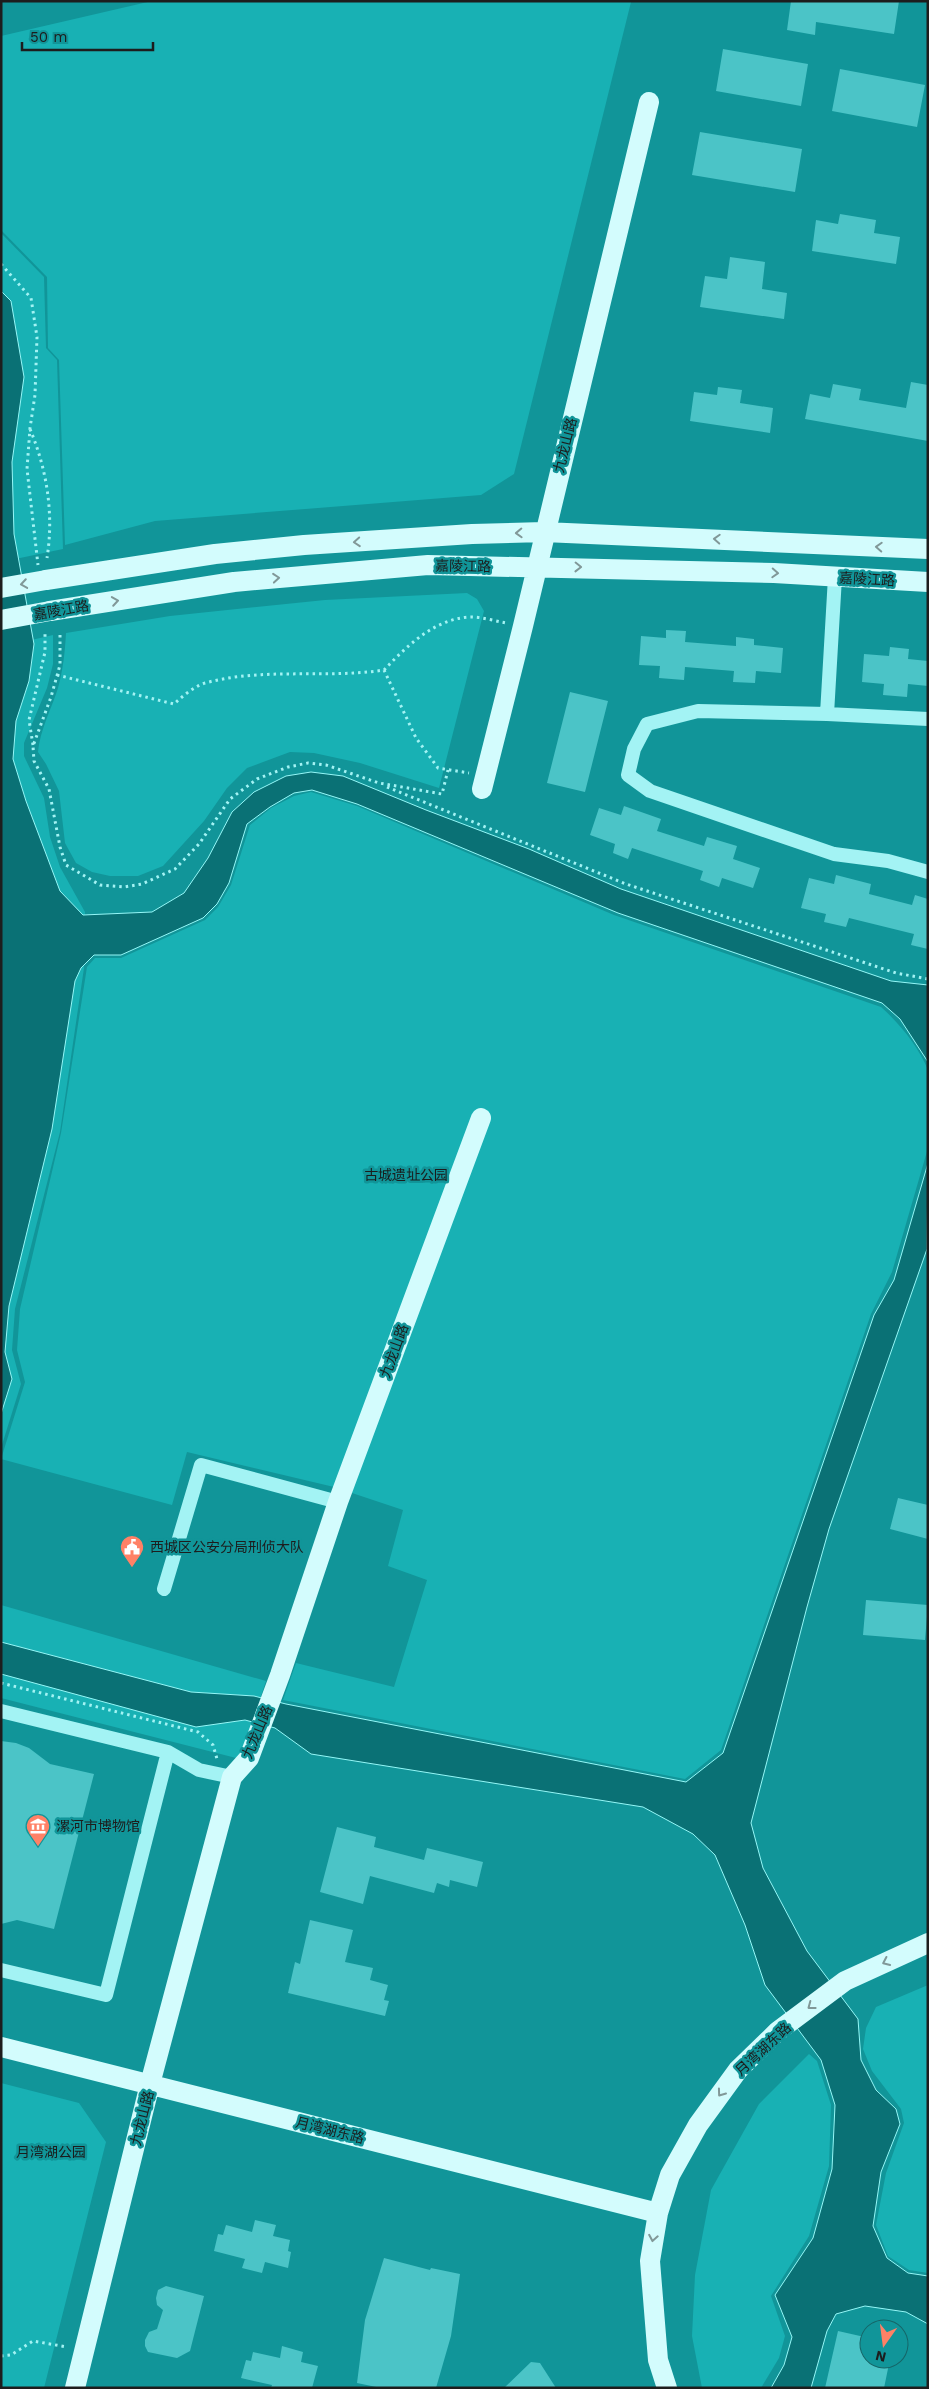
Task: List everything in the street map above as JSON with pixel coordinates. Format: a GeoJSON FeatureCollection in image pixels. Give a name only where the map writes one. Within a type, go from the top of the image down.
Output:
{"type":"FeatureCollection","features":[{"type":"Feature","properties":{"kind":"street","name":"九龙山路"},"geometry":{"type":"LineString","coordinates":[[484,783],[649,102]]}},
{"type":"Feature","properties":{"kind":"street","name":"嘉陵江路"},"geometry":{"type":"LineString","coordinates":[[1,588],[42,574],[216,554],[304,545],[472,534],[544,532],[928,549]]}},
{"type":"Feature","properties":{"kind":"street","name":"嘉陵江路"},"geometry":{"type":"LineString","coordinates":[[1,620],[47,617],[234,582],[428,565],[774,573],[928,582]]}},
{"type":"Feature","properties":{"kind":"street"},"geometry":{"type":"LineString","coordinates":[[827,714],[835,577]]}},
{"type":"Feature","properties":{"kind":"street"},"geometry":{"type":"LineString","coordinates":[[928,719],[698,711],[647,724],[634,749],[628,775],[650,791],[834,854],[888,861],[928,872]]}},
{"type":"Feature","properties":{"kind":"street","name":"九龙山路"},"geometry":{"type":"LineString","coordinates":[[75,2388],[224,1776],[249,1758],[280,1675],[338,1502],[481,1118]]}},
{"type":"Feature","properties":{"kind":"street"},"geometry":{"type":"LineString","coordinates":[[164,1589],[201,1464],[338,1502]]}},
{"type":"Feature","properties":{"kind":"street"},"geometry":{"type":"LineString","coordinates":[[1,1712],[168,1752],[199,1770],[224,1776]]}},
{"type":"Feature","properties":{"kind":"street"},"geometry":{"type":"LineString","coordinates":[[1,1970],[106,1996],[168,1752]]}},
{"type":"Feature","properties":{"kind":"street","name":"月湾湖东路"},"geometry":{"type":"LineString","coordinates":[[667,2388],[658,2360],[650,2261],[658,2213],[670,2174],[698,2125],[738,2070],[778,2031],[844,1981],[928,1943]]}},
{"type":"Feature","properties":{"kind":"street","name":"月湾湖东路"},"geometry":{"type":"LineString","coordinates":[[1,2047],[658,2213]]}},
{"type":"Feature","properties":{"kind":"path"},"geometry":{"type":"LineString","coordinates":[[1,264],[31,298],[37,337],[35,395],[27,469],[42,574]]}},
{"type":"Feature","properties":{"kind":"path"},"geometry":{"type":"LineString","coordinates":[[30,428],[47,483],[50,538],[47,558]]}},
{"type":"Feature","properties":{"kind":"path"},"geometry":{"type":"LineString","coordinates":[[47,617],[44,652],[30,720],[34,761],[49,789],[60,848],[66,864],[100,885],[124,887],[142,884],[175,869],[199,844],[230,799],[257,779],[288,767],[308,763],[326,765],[379,783],[626,884],[896,973],[928,979]]}},
{"type":"Feature","properties":{"kind":"path"},"geometry":{"type":"LineString","coordinates":[[57,675],[174,704],[186,693],[204,684],[287,673],[357,674],[384,670],[406,648],[431,629],[450,620],[471,617],[523,626]]}},
{"type":"Feature","properties":{"kind":"path"},"geometry":{"type":"LineString","coordinates":[[33,746],[60,665],[60,635]]}},
{"type":"Feature","properties":{"kind":"path"},"geometry":{"type":"LineString","coordinates":[[384,670],[416,738],[438,768],[484,783]]}},
{"type":"Feature","properties":{"kind":"path"},"geometry":{"type":"LineString","coordinates":[[379,783],[442,794],[448,770]]}},
{"type":"Feature","properties":{"kind":"path"},"geometry":{"type":"LineString","coordinates":[[1,1683],[198,1732],[213,1745],[224,1776]]}},
{"type":"Feature","properties":{"kind":"path"},"geometry":{"type":"LineString","coordinates":[[1,2356],[11,2355],[33,2341],[84,2351]]}},
{"type":"Feature","properties":{"kind":"green space"},"geometry":{"type":"Polygon","coordinates":[[[152,1],[631,2],[514,474],[481,495],[155,521],[65,545],[59,360],[48,348],[47,277],[1,230],[1,36],[152,1]]]}},
{"type":"Feature","properties":{"kind":"green space"},"geometry":{"type":"Polygon","coordinates":[[[1,233],[44,277],[46,348],[57,360],[63,549],[1,562],[1,233]]]}},
{"type":"Feature","properties":{"kind":"green space"},"geometry":{"type":"Polygon","coordinates":[[[467,593],[477,599],[484,611],[439,788],[360,763],[314,753],[290,752],[247,768],[227,788],[204,821],[163,866],[138,876],[110,876],[92,872],[76,863],[65,843],[59,791],[38,752],[43,728],[60,681],[66,633],[170,616],[325,600],[467,593]]]}},
{"type":"Feature","properties":{"kind":"green space"},"geometry":{"type":"Polygon","coordinates":[[[53,635],[53,664],[47,688],[24,743],[24,756],[44,798],[50,837],[60,867],[85,912],[84,968],[60,1132],[15,1309],[12,1350],[21,1384],[1,1448],[1,647],[53,635]]]}},
{"type":"Feature","properties":{"kind":"green space","name":"古城遗址公园"},"geometry":{"type":"Polygon","coordinates":[[[311,792],[357,806],[614,915],[881,1007],[908,1036],[928,1070],[928,1148],[892,1272],[871,1314],[721,1750],[685,1779],[283,1700],[296,1663],[394,1687],[427,1580],[388,1566],[403,1510],[334,1487],[187,1452],[172,1505],[1,1459],[25,1382],[17,1350],[20,1309],[61,1133],[87,967],[95,958],[121,958],[205,920],[218,907],[231,885],[250,825],[271,808],[294,796],[311,792]]]}},
{"type":"Feature","properties":{"kind":"green space"},"geometry":{"type":"Polygon","coordinates":[[[1,1605],[266,1681],[240,1759],[1,1698],[1,1605]]]}},
{"type":"Feature","properties":{"kind":"green space"},"geometry":{"type":"Polygon","coordinates":[[[928,1985],[928,2273],[909,2270],[888,2256],[876,2225],[886,2173],[904,2123],[901,2109],[872,2071],[863,2049],[866,2028],[876,2007],[928,1985]]]}},
{"type":"Feature","properties":{"kind":"green space"},"geometry":{"type":"Polygon","coordinates":[[[809,2054],[817,2061],[831,2105],[829,2166],[809,2236],[771,2296],[785,2336],[779,2358],[761,2388],[702,2388],[692,2336],[695,2275],[711,2190],[759,2104],[809,2054]]]}},
{"type":"Feature","properties":{"kind":"green space","name":"月湾湖公园"},"geometry":{"type":"Polygon","coordinates":[[[1,2083],[79,2103],[106,2142],[44,2388],[1,2388],[1,2083]]]}},
{"type":"Feature","properties":{"kind":"shaded area"},"geometry":{"type":"Polygon","coordinates":[[[1,291],[11,301],[24,377],[12,462],[14,534],[34,644],[29,681],[16,721],[13,759],[26,801],[60,891],[83,915],[152,912],[184,893],[208,858],[232,812],[254,792],[286,776],[311,772],[343,776],[529,849],[621,889],[891,981],[928,985],[928,1062],[900,1019],[882,1003],[618,913],[357,804],[312,790],[294,793],[270,807],[247,824],[229,883],[217,904],[203,918],[121,955],[94,955],[81,968],[75,981],[52,1129],[9,1306],[5,1352],[12,1379],[1,1414],[1,291]]]}},
{"type":"Feature","properties":{"kind":"shaded area"},"geometry":{"type":"Polygon","coordinates":[[[928,1163],[927,1249],[829,1529],[751,1823],[763,1868],[807,1951],[858,2019],[861,2060],[876,2090],[896,2109],[900,2124],[881,2172],[873,2226],[887,2258],[908,2273],[928,2276],[928,2324],[906,2312],[865,2306],[836,2314],[827,2331],[811,2388],[771,2388],[784,2365],[792,2337],[775,2295],[813,2238],[832,2169],[835,2105],[821,2060],[765,1985],[745,1925],[715,1855],[693,1834],[643,1807],[311,1754],[275,1728],[245,1720],[196,1727],[1,1674],[1,1642],[191,1692],[254,1696],[286,1704],[686,1782],[723,1753],[874,1315],[894,1280],[928,1163]]]}},
{"type":"Feature","properties":{"kind":"building"},"geometry":{"type":"Polygon","coordinates":[[[791,1],[899,1],[894,34],[816,22],[815,35],[787,30],[791,1]]]}},
{"type":"Feature","properties":{"kind":"building"},"geometry":{"type":"Polygon","coordinates":[[[723,49],[808,64],[801,106],[716,91],[723,49]]]}},
{"type":"Feature","properties":{"kind":"building"},"geometry":{"type":"Polygon","coordinates":[[[840,69],[925,85],[917,127],[832,111],[840,69]]]}},
{"type":"Feature","properties":{"kind":"building"},"geometry":{"type":"Polygon","coordinates":[[[700,132],[802,149],[795,192],[692,175],[700,132]]]}},
{"type":"Feature","properties":{"kind":"building"},"geometry":{"type":"Polygon","coordinates":[[[840,214],[876,220],[874,233],[900,237],[896,264],[812,251],[816,220],[838,224],[840,214]]]}},
{"type":"Feature","properties":{"kind":"building"},"geometry":{"type":"Polygon","coordinates":[[[730,257],[765,262],[762,289],[787,293],[784,319],[700,307],[705,276],[727,279],[730,257]]]}},
{"type":"Feature","properties":{"kind":"building"},"geometry":{"type":"Polygon","coordinates":[[[911,382],[928,385],[928,441],[805,419],[810,394],[830,398],[833,384],[861,389],[859,400],[906,408],[911,382]]]}},
{"type":"Feature","properties":{"kind":"building"},"geometry":{"type":"Polygon","coordinates":[[[718,387],[742,390],[740,403],[773,408],[770,433],[690,421],[694,392],[717,395],[718,387]]]}},
{"type":"Feature","properties":{"kind":"building"},"geometry":{"type":"Polygon","coordinates":[[[666,630],[686,631],[685,642],[736,646],[736,637],[754,639],[754,645],[783,648],[781,673],[756,671],[755,683],[733,682],[734,671],[685,667],[684,680],[659,678],[660,666],[639,665],[641,636],[666,638],[666,630]]]}},
{"type":"Feature","properties":{"kind":"building"},"geometry":{"type":"Polygon","coordinates":[[[890,647],[909,649],[908,659],[928,661],[928,686],[908,684],[907,697],[883,695],[884,684],[862,682],[864,654],[889,656],[890,647]]]}},
{"type":"Feature","properties":{"kind":"building"},"geometry":{"type":"Polygon","coordinates":[[[570,692],[608,701],[585,792],[547,783],[570,692]]]}},
{"type":"Feature","properties":{"kind":"building"},"geometry":{"type":"Polygon","coordinates":[[[624,806],[661,819],[657,831],[704,846],[707,837],[737,846],[733,859],[760,868],[753,888],[722,878],[719,887],[700,880],[703,871],[632,848],[628,859],[613,853],[615,844],[590,835],[599,808],[621,815],[624,806]]]}},
{"type":"Feature","properties":{"kind":"building"},"geometry":{"type":"Polygon","coordinates":[[[836,875],[871,884],[869,894],[912,905],[915,895],[928,899],[928,949],[911,945],[914,934],[849,918],[846,927],[824,922],[826,914],[801,908],[809,878],[834,884],[836,875]]]}},
{"type":"Feature","properties":{"kind":"building"},"geometry":{"type":"Polygon","coordinates":[[[898,1498],[928,1505],[928,1539],[890,1529],[898,1498]]]}},
{"type":"Feature","properties":{"kind":"building"},"geometry":{"type":"Polygon","coordinates":[[[866,1600],[928,1605],[925,1640],[863,1635],[866,1600]]]}},
{"type":"Feature","properties":{"kind":"building","name":"漯河市博物馆"},"geometry":{"type":"Polygon","coordinates":[[[1,1741],[16,1743],[29,1748],[50,1764],[94,1774],[54,1929],[17,1920],[1,1924],[1,1741]]]}},
{"type":"Feature","properties":{"kind":"building"},"geometry":{"type":"Polygon","coordinates":[[[337,1827],[376,1837],[374,1847],[424,1860],[427,1848],[483,1862],[477,1887],[450,1880],[449,1887],[437,1883],[434,1893],[370,1876],[363,1904],[320,1892],[337,1827]]]}},
{"type":"Feature","properties":{"kind":"building"},"geometry":{"type":"Polygon","coordinates":[[[310,1920],[353,1930],[345,1962],[373,1968],[370,1980],[388,1985],[384,2000],[389,2001],[385,2016],[288,1993],[295,1962],[300,1964],[310,1920]]]}},
{"type":"Feature","properties":{"kind":"building"},"geometry":{"type":"Polygon","coordinates":[[[255,2220],[276,2225],[273,2236],[290,2240],[288,2251],[291,2252],[288,2268],[265,2262],[262,2273],[242,2268],[245,2259],[214,2251],[218,2234],[223,2235],[226,2225],[252,2232],[255,2220]]]}},
{"type":"Feature","properties":{"kind":"building"},"geometry":{"type":"Polygon","coordinates":[[[384,2258],[430,2270],[431,2268],[460,2274],[451,2336],[436,2388],[381,2388],[357,2383],[365,2320],[384,2258]]]}},
{"type":"Feature","properties":{"kind":"building"},"geometry":{"type":"Polygon","coordinates":[[[166,2286],[204,2296],[190,2351],[177,2358],[148,2352],[145,2346],[145,2340],[149,2332],[157,2329],[163,2310],[157,2305],[158,2290],[166,2286]]]}},
{"type":"Feature","properties":{"kind":"building"},"geometry":{"type":"Polygon","coordinates":[[[838,2331],[859,2336],[859,2369],[888,2369],[884,2388],[825,2388],[838,2331]]]}},
{"type":"Feature","properties":{"kind":"building"},"geometry":{"type":"Polygon","coordinates":[[[282,2346],[303,2352],[301,2362],[318,2366],[312,2388],[271,2388],[272,2385],[241,2378],[246,2360],[251,2361],[253,2352],[280,2358],[282,2346]]]}},
{"type":"Feature","properties":{"kind":"building"},"geometry":{"type":"Polygon","coordinates":[[[531,2362],[540,2363],[556,2388],[504,2388],[531,2362]]]}},
{"type":"Feature","properties":{"kind":"place","name":"西城区公安分局刑侦大队"},"geometry":{"type":"Point","coordinates":[132,1568]}},
{"type":"Feature","properties":{"kind":"place","name":"漯河市博物馆"},"geometry":{"type":"Point","coordinates":[38,1847]}}]}
